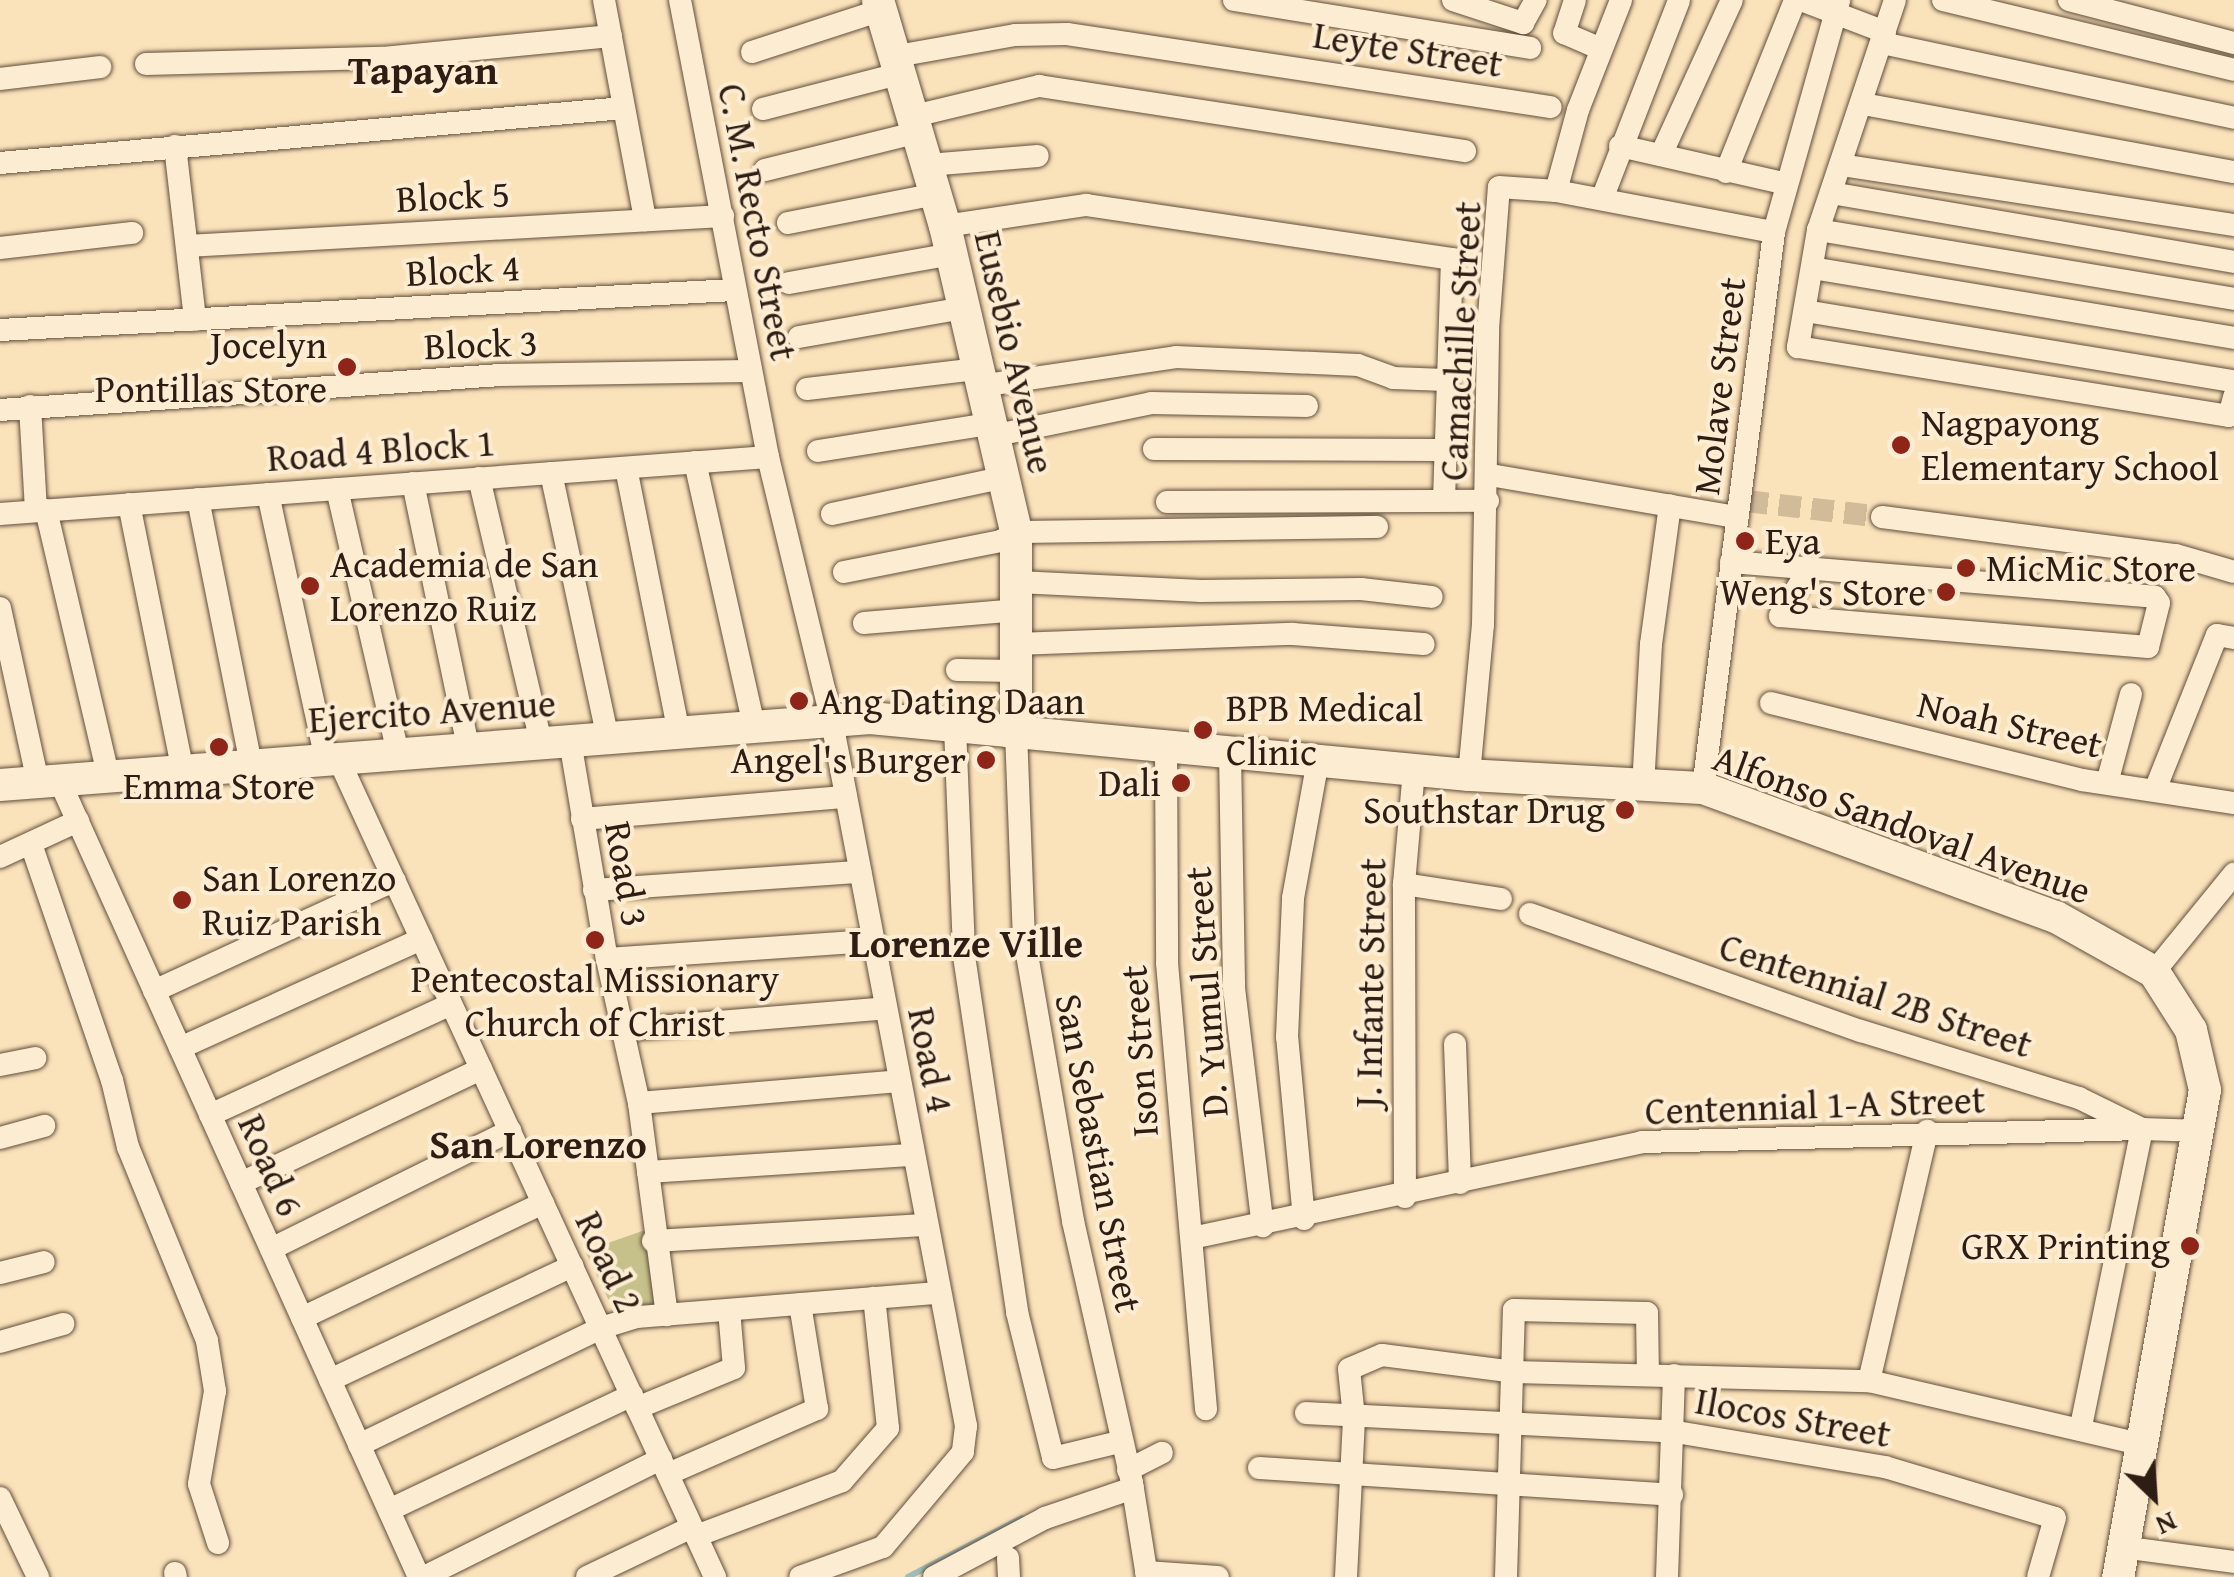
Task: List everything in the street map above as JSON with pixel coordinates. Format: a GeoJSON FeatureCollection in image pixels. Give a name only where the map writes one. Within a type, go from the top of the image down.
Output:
{"type":"FeatureCollection","features":[{"type":"Feature","properties":{"kind":"main road","name":"Eusebio Avenue"},"geometry":{"type":"LineString","coordinates":[[880,5],[948,240],[1016,532],[1016,732]]}},
{"type":"Feature","properties":{"kind":"main road","name":"Ejercito Avenue"},"geometry":{"type":"LineString","coordinates":[[0,785],[870,718]]}},
{"type":"Feature","properties":{"kind":"main road","name":"Alfonso Sandoval Avenue"},"geometry":{"type":"LineString","coordinates":[[870,718],[1470,776],[1703,788],[2056,917],[2154,972],[2191,1030],[2201,1062],[2201,1130],[2120,1562]]}},
{"type":"Feature","properties":{"kind":"street"},"geometry":{"type":"LineString","coordinates":[[604,0],[645,220]]}},
{"type":"Feature","properties":{"kind":"street","name":"C. M. Recto Street"},"geometry":{"type":"LineString","coordinates":[[680,0],[768,457],[832,722]]}},
{"type":"Feature","properties":{"kind":"street"},"geometry":{"type":"LineString","coordinates":[[1234,0],[1530,48]]}},
{"type":"Feature","properties":{"kind":"street"},"geometry":{"type":"LineString","coordinates":[[1454,0],[1483,4],[1522,23],[1536,0]]}},
{"type":"Feature","properties":{"kind":"street"},"geometry":{"type":"LineString","coordinates":[[1575,0],[1564,33],[1601,49]]}},
{"type":"Feature","properties":{"kind":"street"},"geometry":{"type":"LineString","coordinates":[[1556,191],[1601,49],[1621,0]]}},
{"type":"Feature","properties":{"kind":"street"},"geometry":{"type":"LineString","coordinates":[[1602,199],[1679,0]]}},
{"type":"Feature","properties":{"kind":"street"},"geometry":{"type":"LineString","coordinates":[[1661,154],[1732,0]]}},
{"type":"Feature","properties":{"kind":"street"},"geometry":{"type":"LineString","coordinates":[[1726,172],[1798,0],[1836,8],[1883,37],[2234,118]]}},
{"type":"Feature","properties":{"kind":"street"},"geometry":{"type":"LineString","coordinates":[[1895,0],[1818,230],[1798,347],[2229,416],[2234,397]]}},
{"type":"Feature","properties":{"kind":"street"},"geometry":{"type":"LineString","coordinates":[[1944,0],[2234,70]]}},
{"type":"Feature","properties":{"kind":"street"},"geometry":{"type":"LineString","coordinates":[[2069,0],[2234,43]]}},
{"type":"Feature","properties":{"kind":"street"},"geometry":{"type":"LineString","coordinates":[[752,52],[880,5]]}},
{"type":"Feature","properties":{"kind":"street","name":"Molave Street"},"geometry":{"type":"LineString","coordinates":[[1703,788],[1774,232],[1783,183],[1836,8]]}},
{"type":"Feature","properties":{"kind":"street","name":"Leyte Street"},"geometry":{"type":"LineString","coordinates":[[763,109],[900,64],[1016,35],[1067,34],[1551,107]]}},
{"type":"Feature","properties":{"kind":"street"},"geometry":{"type":"LineString","coordinates":[[146,64],[383,58],[611,36]]}},
{"type":"Feature","properties":{"kind":"street"},"geometry":{"type":"LineString","coordinates":[[0,80],[100,67]]}},
{"type":"Feature","properties":{"kind":"street"},"geometry":{"type":"LineString","coordinates":[[764,170],[1039,86],[1465,151]]}},
{"type":"Feature","properties":{"kind":"street"},"geometry":{"type":"LineString","coordinates":[[1863,104],[2234,172]]}},
{"type":"Feature","properties":{"kind":"street"},"geometry":{"type":"LineString","coordinates":[[0,163],[624,108]]}},
{"type":"Feature","properties":{"kind":"street"},"geometry":{"type":"LineString","coordinates":[[0,330],[195,320],[175,146]]}},
{"type":"Feature","properties":{"kind":"street"},"geometry":{"type":"LineString","coordinates":[[1620,146],[1783,183]]}},
{"type":"Feature","properties":{"kind":"street"},"geometry":{"type":"LineString","coordinates":[[788,222],[932,179],[1038,156]]}},
{"type":"Feature","properties":{"kind":"street"},"geometry":{"type":"LineString","coordinates":[[1841,165],[2234,225]]}},
{"type":"Feature","properties":{"kind":"street","name":"Camachille Street"},"geometry":{"type":"LineString","coordinates":[[1470,776],[1490,475],[1488,329],[1497,192],[1505,185],[1556,191],[1774,232]]}},
{"type":"Feature","properties":{"kind":"street"},"geometry":{"type":"LineString","coordinates":[[1831,193],[2234,262]]}},
{"type":"Feature","properties":{"kind":"street"},"geometry":{"type":"LineString","coordinates":[[789,283],[1086,205],[1452,259],[1440,450],[1444,498]]}},
{"type":"Feature","properties":{"kind":"street","name":"Block 5"},"geometry":{"type":"LineString","coordinates":[[187,246],[723,216]]}},
{"type":"Feature","properties":{"kind":"street"},"geometry":{"type":"LineString","coordinates":[[1818,230],[2234,299]]}},
{"type":"Feature","properties":{"kind":"street"},"geometry":{"type":"LineString","coordinates":[[0,248],[132,233]]}},
{"type":"Feature","properties":{"kind":"street"},"geometry":{"type":"LineString","coordinates":[[1812,268],[2234,338]]}},
{"type":"Feature","properties":{"kind":"street","name":"Block 4"},"geometry":{"type":"LineString","coordinates":[[195,320],[735,290]]}},
{"type":"Feature","properties":{"kind":"street"},"geometry":{"type":"LineString","coordinates":[[799,337],[963,308]]}},
{"type":"Feature","properties":{"kind":"street"},"geometry":{"type":"LineString","coordinates":[[1805,311],[2234,381]]}},
{"type":"Feature","properties":{"kind":"street"},"geometry":{"type":"LineString","coordinates":[[807,390],[978,378],[1176,357],[1358,365],[1393,378],[1445,380]]}},
{"type":"Feature","properties":{"kind":"street","name":"Block 3"},"geometry":{"type":"LineString","coordinates":[[2,410],[214,390],[751,370]]}},
{"type":"Feature","properties":{"kind":"street"},"geometry":{"type":"LineString","coordinates":[[0,385],[2,410]]}},
{"type":"Feature","properties":{"kind":"street"},"geometry":{"type":"LineString","coordinates":[[818,451],[990,430],[1151,403],[1307,406]]}},
{"type":"Feature","properties":{"kind":"street"},"geometry":{"type":"LineString","coordinates":[[30,406],[41,511],[109,778]]}},
{"type":"Feature","properties":{"kind":"street"},"geometry":{"type":"LineString","coordinates":[[1154,449],[1440,450]]}},
{"type":"Feature","properties":{"kind":"street","name":"Road 4 Block 1"},"geometry":{"type":"LineString","coordinates":[[0,514],[768,457]]}},
{"type":"Feature","properties":{"kind":"street"},"geometry":{"type":"LineString","coordinates":[[694,462],[754,727]]}},
{"type":"Feature","properties":{"kind":"street"},"geometry":{"type":"LineString","coordinates":[[626,468],[680,733]]}},
{"type":"Feature","properties":{"kind":"street"},"geometry":{"type":"LineString","coordinates":[[551,473],[608,738]]}},
{"type":"Feature","properties":{"kind":"street"},"geometry":{"type":"LineString","coordinates":[[1490,475],[1670,504],[1740,506]]}},
{"type":"Feature","properties":{"kind":"street","name":"Road 3"},"geometry":{"type":"LineString","coordinates":[[478,478],[582,820],[606,959],[640,1103],[652,1241],[667,1315]]}},
{"type":"Feature","properties":{"kind":"street"},"geometry":{"type":"LineString","coordinates":[[832,514],[1002,478]]}},
{"type":"Feature","properties":{"kind":"street"},"geometry":{"type":"LineString","coordinates":[[414,483],[468,747]]}},
{"type":"Feature","properties":{"kind":"street"},"geometry":{"type":"LineString","coordinates":[[338,488],[398,753]]}},
{"type":"Feature","properties":{"kind":"street","name":"Road 2"},"geometry":{"type":"LineString","coordinates":[[268,494],[332,758],[395,880],[715,1577]]}},
{"type":"Feature","properties":{"kind":"street"},"geometry":{"type":"LineString","coordinates":[[1168,502],[1444,498],[1488,501]]}},
{"type":"Feature","properties":{"kind":"street"},"geometry":{"type":"LineString","coordinates":[[198,499],[252,765]]}},
{"type":"Feature","properties":{"kind":"street"},"geometry":{"type":"LineString","coordinates":[[129,504],[183,773]]}},
{"type":"Feature","properties":{"kind":"street"},"geometry":{"type":"LineString","coordinates":[[1643,787],[1651,644],[1670,504]]}},
{"type":"Feature","properties":{"kind":"street"},"geometry":{"type":"LineString","coordinates":[[1882,517],[2176,556],[2234,572]]}},
{"type":"Feature","properties":{"kind":"street"},"geometry":{"type":"LineString","coordinates":[[844,572],[1001,541],[1016,532],[1377,528]]}},
{"type":"Feature","properties":{"kind":"street"},"geometry":{"type":"LineString","coordinates":[[1731,562],[2156,597],[2159,603],[2148,647],[1780,616],[1809,569]]}},
{"type":"Feature","properties":{"kind":"street"},"geometry":{"type":"LineString","coordinates":[[864,623],[1018,596],[1361,589],[1432,597]]}},
{"type":"Feature","properties":{"kind":"street","name":"Road 6"},"geometry":{"type":"LineString","coordinates":[[0,608],[49,782],[78,821],[422,1577]]}},
{"type":"Feature","properties":{"kind":"street"},"geometry":{"type":"LineString","coordinates":[[958,670],[1016,657],[1292,634],[1424,644]]}},
{"type":"Feature","properties":{"kind":"street"},"geometry":{"type":"LineString","coordinates":[[2155,790],[2217,636],[2234,638]]}},
{"type":"Feature","properties":{"kind":"street"},"geometry":{"type":"LineString","coordinates":[[2106,783],[2131,694]]}},
{"type":"Feature","properties":{"kind":"street","name":"Noah Street"},"geometry":{"type":"LineString","coordinates":[[1771,703],[2106,783],[2234,803]]}},
{"type":"Feature","properties":{"kind":"street","name":"Road 4"},"geometry":{"type":"LineString","coordinates":[[800,1577],[883,1547],[964,1452],[966,1426],[832,722]]}},
{"type":"Feature","properties":{"kind":"street"},"geometry":{"type":"LineString","coordinates":[[955,727],[964,956],[1017,1312],[1054,1458],[1119,1442]]}},
{"type":"Feature","properties":{"kind":"street","name":"San Sebastian Street"},"geometry":{"type":"LineString","coordinates":[[1016,732],[1024,938],[1119,1442],[1129,1474]]}},
{"type":"Feature","properties":{"kind":"street","name":"Ison Street"},"geometry":{"type":"LineString","coordinates":[[1166,747],[1167,963],[1206,1409]]}},
{"type":"Feature","properties":{"kind":"street","name":"D. Yumul Street"},"geometry":{"type":"LineString","coordinates":[[1230,753],[1234,988],[1264,1226]]}},
{"type":"Feature","properties":{"kind":"street"},"geometry":{"type":"LineString","coordinates":[[1304,1219],[1287,1038],[1293,898],[1318,761]]}},
{"type":"Feature","properties":{"kind":"street","name":"J. Infante Street"},"geometry":{"type":"LineString","coordinates":[[1405,1197],[1404,884],[1414,770]]}},
{"type":"Feature","properties":{"kind":"street"},"geometry":{"type":"LineString","coordinates":[[582,820],[846,797]]}},
{"type":"Feature","properties":{"kind":"street"},"geometry":{"type":"LineString","coordinates":[[0,856],[78,821]]}},
{"type":"Feature","properties":{"kind":"street"},"geometry":{"type":"LineString","coordinates":[[31,844],[128,1146],[207,1341],[215,1391],[199,1484],[218,1543]]}},
{"type":"Feature","properties":{"kind":"street"},"geometry":{"type":"LineString","coordinates":[[594,890],[860,872]]}},
{"type":"Feature","properties":{"kind":"street"},"geometry":{"type":"LineString","coordinates":[[2154,972],[2234,874]]}},
{"type":"Feature","properties":{"kind":"street"},"geometry":{"type":"LineString","coordinates":[[154,990],[395,880]]}},
{"type":"Feature","properties":{"kind":"street"},"geometry":{"type":"LineString","coordinates":[[1404,884],[1501,898]]}},
{"type":"Feature","properties":{"kind":"street","name":"Centennial 2B Street"},"geometry":{"type":"LineString","coordinates":[[1530,914],[1861,1031],[2080,1098],[2142,1129],[2201,1130]]}},
{"type":"Feature","properties":{"kind":"street"},"geometry":{"type":"LineString","coordinates":[[180,1048],[421,939]]}},
{"type":"Feature","properties":{"kind":"street"},"geometry":{"type":"LineString","coordinates":[[606,959],[873,940]]}},
{"type":"Feature","properties":{"kind":"street"},"geometry":{"type":"LineString","coordinates":[[210,1116],[452,1004]]}},
{"type":"Feature","properties":{"kind":"street"},"geometry":{"type":"LineString","coordinates":[[621,1030],[886,1008]]}},
{"type":"Feature","properties":{"kind":"street"},"geometry":{"type":"LineString","coordinates":[[1455,1044],[1460,1183]]}},
{"type":"Feature","properties":{"kind":"street"},"geometry":{"type":"LineString","coordinates":[[0,1065],[35,1058]]}},
{"type":"Feature","properties":{"kind":"street"},"geometry":{"type":"LineString","coordinates":[[241,1184],[481,1068]]}},
{"type":"Feature","properties":{"kind":"street"},"geometry":{"type":"LineString","coordinates":[[640,1103],[899,1081]]}},
{"type":"Feature","properties":{"kind":"street"},"geometry":{"type":"LineString","coordinates":[[0,1138],[44,1126]]}},
{"type":"Feature","properties":{"kind":"street"},"geometry":{"type":"LineString","coordinates":[[2080,1430],[2142,1129]]}},
{"type":"Feature","properties":{"kind":"street","name":"Centennial 1-A Street"},"geometry":{"type":"LineString","coordinates":[[1192,1238],[1304,1219],[1642,1142],[1927,1131],[2142,1129]]}},
{"type":"Feature","properties":{"kind":"street"},"geometry":{"type":"LineString","coordinates":[[271,1249],[510,1131]]}},
{"type":"Feature","properties":{"kind":"street"},"geometry":{"type":"LineString","coordinates":[[1870,1381],[1927,1131]]}},
{"type":"Feature","properties":{"kind":"street"},"geometry":{"type":"LineString","coordinates":[[648,1172],[913,1154]]}},
{"type":"Feature","properties":{"kind":"street"},"geometry":{"type":"LineString","coordinates":[[302,1318],[543,1203]]}},
{"type":"Feature","properties":{"kind":"street"},"geometry":{"type":"LineString","coordinates":[[652,1241],[926,1225]]}},
{"type":"Feature","properties":{"kind":"street"},"geometry":{"type":"LineString","coordinates":[[0,1273],[44,1262]]}},
{"type":"Feature","properties":{"kind":"street"},"geometry":{"type":"LineString","coordinates":[[330,1380],[572,1266]]}},
{"type":"Feature","properties":{"kind":"street"},"geometry":{"type":"LineString","coordinates":[[359,1445],[601,1328],[667,1315],[939,1293]]}},
{"type":"Feature","properties":{"kind":"street"},"geometry":{"type":"LineString","coordinates":[[586,1577],[694,1531],[842,1480],[888,1428],[874,1298]]}},
{"type":"Feature","properties":{"kind":"street"},"geometry":{"type":"LineString","coordinates":[[422,1577],[665,1467],[818,1409],[800,1304]]}},
{"type":"Feature","properties":{"kind":"street"},"geometry":{"type":"LineString","coordinates":[[1506,1577],[1515,1309],[1647,1312],[1648,1374]]}},
{"type":"Feature","properties":{"kind":"street"},"geometry":{"type":"LineString","coordinates":[[389,1510],[634,1402],[734,1368],[729,1310]]}},
{"type":"Feature","properties":{"kind":"street"},"geometry":{"type":"LineString","coordinates":[[0,1342],[63,1324]]}},
{"type":"Feature","properties":{"kind":"street"},"geometry":{"type":"LineString","coordinates":[[1346,1577],[1354,1418],[1349,1370],[1362,1359],[1382,1356],[1514,1372],[1870,1381],[2140,1444]]}},
{"type":"Feature","properties":{"kind":"street"},"geometry":{"type":"LineString","coordinates":[[1667,1577],[1676,1432],[1674,1375]]}},
{"type":"Feature","properties":{"kind":"street","name":"Ilocos Street"},"geometry":{"type":"LineString","coordinates":[[1306,1413],[1676,1432],[1885,1468],[2055,1518],[2038,1577]]}},
{"type":"Feature","properties":{"kind":"street"},"geometry":{"type":"LineString","coordinates":[[934,1577],[1162,1453]]}},
{"type":"Feature","properties":{"kind":"street"},"geometry":{"type":"LineString","coordinates":[[1259,1468],[1353,1471],[1672,1495]]}},
{"type":"Feature","properties":{"kind":"street"},"geometry":{"type":"LineString","coordinates":[[1129,1474],[1146,1574],[1218,1577]]}},
{"type":"Feature","properties":{"kind":"street"},"geometry":{"type":"LineString","coordinates":[[0,1498],[38,1577]]}},
{"type":"Feature","properties":{"kind":"street"},"geometry":{"type":"LineString","coordinates":[[2120,1562],[2234,1562]]}},
{"type":"Feature","properties":{"kind":"shaded area"},"geometry":{"type":"Polygon","coordinates":[[[648,1229],[662,1304],[613,1309],[585,1251],[648,1229]]]}},
{"type":"Feature","properties":{"kind":"waterway"},"geometry":{"type":"LineString","coordinates":[[908,1577],[1022,1518]]}},
{"type":"Feature","properties":{"kind":"tunnel"},"geometry":{"type":"LineString","coordinates":[[1746,501],[1882,517]]}},
{"type":"Feature","properties":{"kind":"place","name":"Jocelyn Pontillas Store"},"geometry":{"type":"Point","coordinates":[347,367]}},
{"type":"Feature","properties":{"kind":"place","name":"Nagpayong Elementary School"},"geometry":{"type":"Point","coordinates":[1901,445]}},
{"type":"Feature","properties":{"kind":"place","name":"Eya"},"geometry":{"type":"Point","coordinates":[1745,541]}},
{"type":"Feature","properties":{"kind":"place","name":"MicMic Store"},"geometry":{"type":"Point","coordinates":[1966,568]}},
{"type":"Feature","properties":{"kind":"place","name":"Academia de San Lorenzo Ruiz"},"geometry":{"type":"Point","coordinates":[310,586]}},
{"type":"Feature","properties":{"kind":"place","name":"Weng's Store"},"geometry":{"type":"Point","coordinates":[1946,592]}},
{"type":"Feature","properties":{"kind":"place","name":"Ang Dating Daan"},"geometry":{"type":"Point","coordinates":[799,701]}},
{"type":"Feature","properties":{"kind":"place","name":"BPB Medical Clinic"},"geometry":{"type":"Point","coordinates":[1203,730]}},
{"type":"Feature","properties":{"kind":"place","name":"Emma Store"},"geometry":{"type":"Point","coordinates":[219,747]}},
{"type":"Feature","properties":{"kind":"place","name":"Angel's Burger"},"geometry":{"type":"Point","coordinates":[986,760]}},
{"type":"Feature","properties":{"kind":"place","name":"Dali"},"geometry":{"type":"Point","coordinates":[1181,783]}},
{"type":"Feature","properties":{"kind":"place","name":"Southstar Drug"},"geometry":{"type":"Point","coordinates":[1625,810]}},
{"type":"Feature","properties":{"kind":"place","name":"San Lorenzo Ruiz Parish"},"geometry":{"type":"Point","coordinates":[182,900]}},
{"type":"Feature","properties":{"kind":"place","name":"Pentecostal Missionary Church of Christ"},"geometry":{"type":"Point","coordinates":[595,940]}},
{"type":"Feature","properties":{"kind":"place","name":"GRX Printing"},"geometry":{"type":"Point","coordinates":[2190,1246]}},
{"type":"Feature","properties":{"kind":"district","name":"Tapayan"},"geometry":{"type":"Point","coordinates":[423,70]}},
{"type":"Feature","properties":{"kind":"district","name":"Lorenze Ville"},"geometry":{"type":"Point","coordinates":[966,943]}},
{"type":"Feature","properties":{"kind":"district","name":"San Lorenzo"},"geometry":{"type":"Point","coordinates":[538,1144]}}]}
